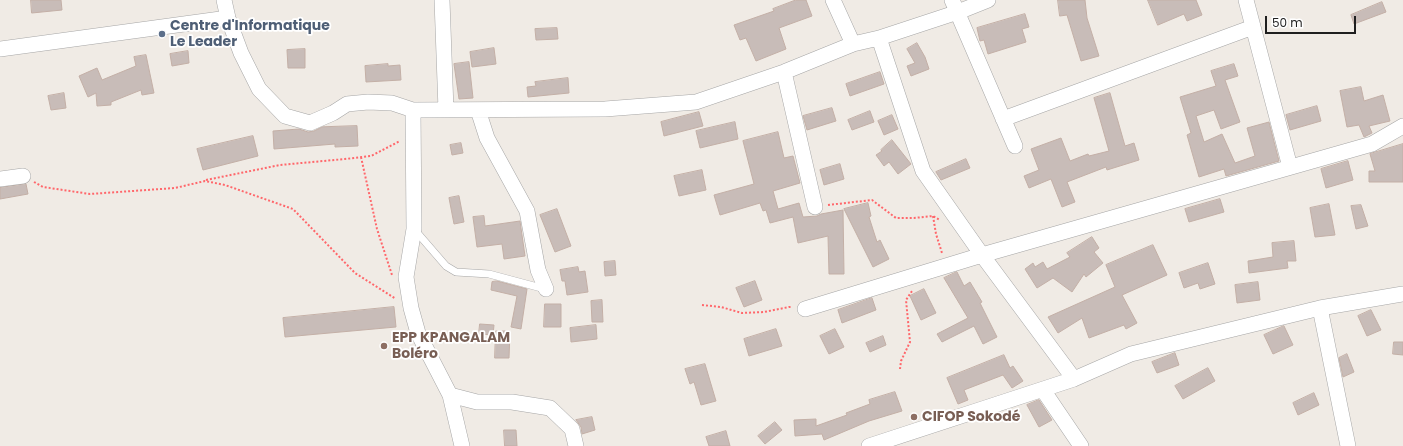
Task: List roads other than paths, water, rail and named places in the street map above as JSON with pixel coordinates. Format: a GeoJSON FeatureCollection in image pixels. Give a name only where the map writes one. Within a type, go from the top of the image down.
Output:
{"type":"FeatureCollection","features":[{"type":"Feature","properties":{"kind":"street"},"geometry":{"type":"LineString","coordinates":[[224,0],[228,18],[241,53],[259,89],[285,116],[310,123],[333,113],[347,104],[368,102],[392,103],[413,110],[605,109],[696,102],[784,72],[853,44],[879,38],[955,6],[988,0]]}},
{"type":"Feature","properties":{"kind":"street"},"geometry":{"type":"LineString","coordinates":[[442,0],[446,110]]}},
{"type":"Feature","properties":{"kind":"street"},"geometry":{"type":"LineString","coordinates":[[832,0],[853,44]]}},
{"type":"Feature","properties":{"kind":"street"},"geometry":{"type":"LineString","coordinates":[[1246,0],[1290,167]]}},
{"type":"Feature","properties":{"kind":"street"},"geometry":{"type":"LineString","coordinates":[[955,6],[1015,146]]}},
{"type":"Feature","properties":{"kind":"street"},"geometry":{"type":"LineString","coordinates":[[0,49],[228,18]]}},
{"type":"Feature","properties":{"kind":"street"},"geometry":{"type":"LineString","coordinates":[[1003,119],[1253,27]]}},
{"type":"Feature","properties":{"kind":"street"},"geometry":{"type":"LineString","coordinates":[[879,38],[923,171],[982,255],[1074,379]]}},
{"type":"Feature","properties":{"kind":"street"},"geometry":{"type":"LineString","coordinates":[[784,72],[815,207]]}},
{"type":"Feature","properties":{"kind":"street"},"geometry":{"type":"LineString","coordinates":[[413,110],[414,229],[406,277],[411,308],[418,333],[450,395],[462,446]]}},
{"type":"Feature","properties":{"kind":"street"},"geometry":{"type":"LineString","coordinates":[[478,110],[487,138],[527,211],[538,270],[546,289]]}},
{"type":"Feature","properties":{"kind":"street"},"geometry":{"type":"LineString","coordinates":[[805,309],[982,255],[1372,144],[1403,126]]}},
{"type":"Feature","properties":{"kind":"street"},"geometry":{"type":"LineString","coordinates":[[0,179],[23,176]]}},
{"type":"Feature","properties":{"kind":"street"},"geometry":{"type":"LineString","coordinates":[[869,446],[1043,390],[1074,379],[1131,354],[1320,308],[1403,294]]}},
{"type":"Feature","properties":{"kind":"street"},"geometry":{"type":"LineString","coordinates":[[1320,308],[1348,446]]}},
{"type":"Feature","properties":{"kind":"street"},"geometry":{"type":"LineString","coordinates":[[1043,390],[1081,446]]}},
{"type":"Feature","properties":{"kind":"street"},"geometry":{"type":"LineString","coordinates":[[450,395],[477,402],[512,402],[550,408],[572,429],[576,446]]}},
{"type":"Feature","properties":{"kind":"lane"},"geometry":{"type":"LineString","coordinates":[[414,229],[446,266],[456,272],[489,274],[546,289]]}},
{"type":"Feature","properties":{"kind":"place","name":"Centre d'Informatique Le Leader"},"geometry":{"type":"Point","coordinates":[162,34]}},
{"type":"Feature","properties":{"kind":"place","name":"EPP KPANGALAM Boléro"},"geometry":{"type":"Point","coordinates":[384,346]}},
{"type":"Feature","properties":{"kind":"place","name":"CIFOP Sokodé"},"geometry":{"type":"Point","coordinates":[914,417]}}]}
